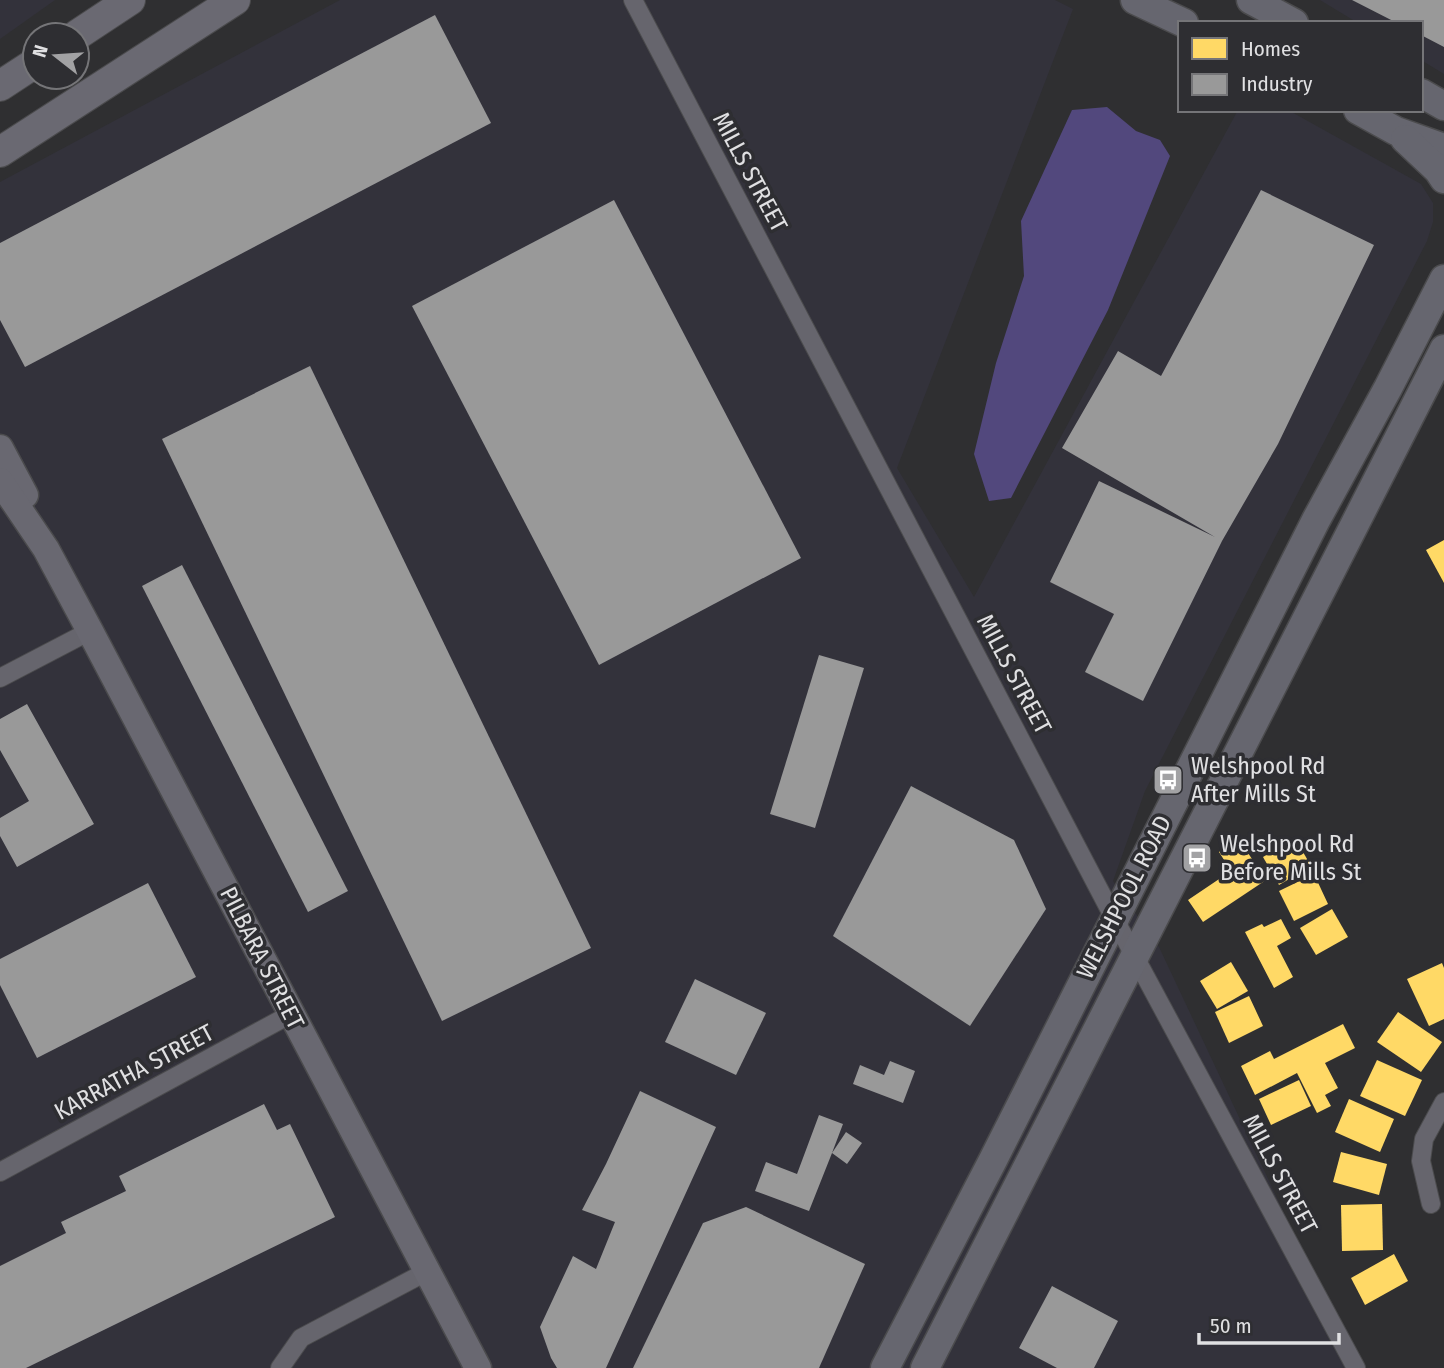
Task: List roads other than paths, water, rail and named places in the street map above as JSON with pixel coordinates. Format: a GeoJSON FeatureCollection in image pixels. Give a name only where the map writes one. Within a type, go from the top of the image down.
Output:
{"type":"FeatureCollection","features":[{"type":"Feature","properties":{"kind":"highway"},"geometry":{"type":"LineString","coordinates":[[91,26],[130,0]]}},
{"type":"Feature","properties":{"kind":"highway"},"geometry":{"type":"LineString","coordinates":[[0,152],[235,0]]}},
{"type":"Feature","properties":{"kind":"highway"},"geometry":{"type":"LineString","coordinates":[[0,86],[21,72]]}},
{"type":"Feature","properties":{"kind":"main road"},"geometry":{"type":"LineString","coordinates":[[1135,0],[1180,21]]}},
{"type":"Feature","properties":{"kind":"main road"},"geometry":{"type":"LineString","coordinates":[[1251,0],[1290,21]]}},
{"type":"Feature","properties":{"kind":"main road"},"geometry":{"type":"LineString","coordinates":[[1423,94],[1444,106]]}},
{"type":"Feature","properties":{"kind":"main road"},"geometry":{"type":"LineString","coordinates":[[1362,112],[1396,131],[1444,148]]}},
{"type":"Feature","properties":{"kind":"main road"},"geometry":{"type":"LineString","coordinates":[[1396,131],[1444,179]]}},
{"type":"Feature","properties":{"kind":"main road","name":"WELSHPOOL ROAD"},"geometry":{"type":"LineString","coordinates":[[885,1368],[1310,532],[1444,279]]}},
{"type":"Feature","properties":{"kind":"main road","name":"WELSHPOOL ROAD"},"geometry":{"type":"LineString","coordinates":[[925,1368],[1444,349]]}},
{"type":"Feature","properties":{"kind":"main road","name":"PILBARA STREET"},"geometry":{"type":"LineString","coordinates":[[0,448],[33,512],[46,549]]}},
{"type":"Feature","properties":{"kind":"main road","name":"PILBARA STREET"},"geometry":{"type":"LineString","coordinates":[[0,481],[46,549],[478,1368]]}},
{"type":"Feature","properties":{"kind":"street","name":"MILLS STREET"},"geometry":{"type":"LineString","coordinates":[[633,0],[1114,918],[1356,1368]]}},
{"type":"Feature","properties":{"kind":"street"},"geometry":{"type":"LineString","coordinates":[[0,678],[90,631]]}},
{"type":"Feature","properties":{"kind":"street","name":"KARRATHA STREET"},"geometry":{"type":"LineString","coordinates":[[0,1172],[291,1014]]}},
{"type":"Feature","properties":{"kind":"street"},"geometry":{"type":"LineString","coordinates":[[1431,1204],[1421,1161],[1424,1139],[1444,1101]]}},
{"type":"Feature","properties":{"kind":"street"},"geometry":{"type":"LineString","coordinates":[[280,1368],[301,1338],[426,1272]]}},
{"type":"Feature","properties":{"kind":"place","name":"Welshpool Rd After Mills St"},"geometry":{"type":"Point","coordinates":[1168,780]}},
{"type":"Feature","properties":{"kind":"place","name":"Welshpool Rd Before Mills St"},"geometry":{"type":"Point","coordinates":[1197,858]}}]}
